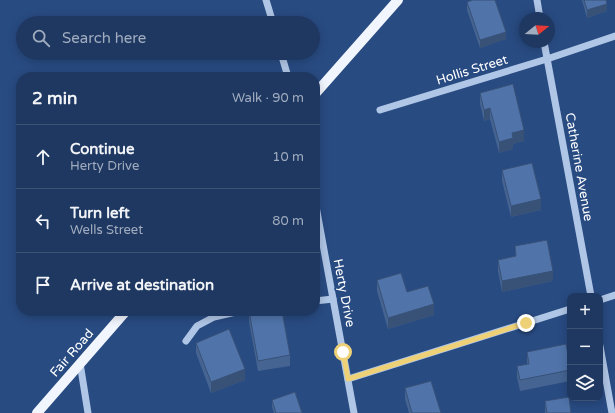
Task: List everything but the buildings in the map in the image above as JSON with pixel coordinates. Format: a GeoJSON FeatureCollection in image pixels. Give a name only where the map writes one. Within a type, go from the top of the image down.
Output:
{"type":"FeatureCollection","features":[{"type":"Feature","properties":{"kind":"main road"},"geometry":{"type":"LineString","coordinates":[[320,88],[398,0]]}},
{"type":"Feature","properties":{"kind":"main road","name":"Fair Road"},"geometry":{"type":"LineString","coordinates":[[37,413],[122,316]]}},
{"type":"Feature","properties":{"kind":"street"},"geometry":{"type":"LineString","coordinates":[[266,0],[271,16]]}},
{"type":"Feature","properties":{"kind":"street"},"geometry":{"type":"LineString","coordinates":[[537,0],[539,12]]}},
{"type":"Feature","properties":{"kind":"street","name":"Hollis Street"},"geometry":{"type":"LineString","coordinates":[[380,110],[547,59],[615,36]]}},
{"type":"Feature","properties":{"kind":"street","name":"Catherine Avenue"},"geometry":{"type":"LineString","coordinates":[[545,48],[590,293]]}},
{"type":"Feature","properties":{"kind":"street"},"geometry":{"type":"LineString","coordinates":[[283,60],[287,72]]}},
{"type":"Feature","properties":{"kind":"street","name":"Herty Drive"},"geometry":{"type":"LineString","coordinates":[[320,228],[354,413]]}},
{"type":"Feature","properties":{"kind":"street"},"geometry":{"type":"LineString","coordinates":[[603,299],[615,295]]}},
{"type":"Feature","properties":{"kind":"street"},"geometry":{"type":"LineString","coordinates":[[320,300],[333,299]]}},
{"type":"Feature","properties":{"kind":"street"},"geometry":{"type":"LineString","coordinates":[[348,379],[567,310]]}},
{"type":"Feature","properties":{"kind":"street"},"geometry":{"type":"LineString","coordinates":[[186,341],[197,326],[218,316]]}},
{"type":"Feature","properties":{"kind":"street"},"geometry":{"type":"LineString","coordinates":[[80,363],[88,413]]}},
{"type":"Feature","properties":{"kind":"street"},"geometry":{"type":"LineString","coordinates":[[603,363],[612,413]]}},
{"type":"Feature","properties":{"kind":"route"},"geometry":{"type":"LineString","coordinates":[[343,352],[348,379],[526,323]]}}]}
